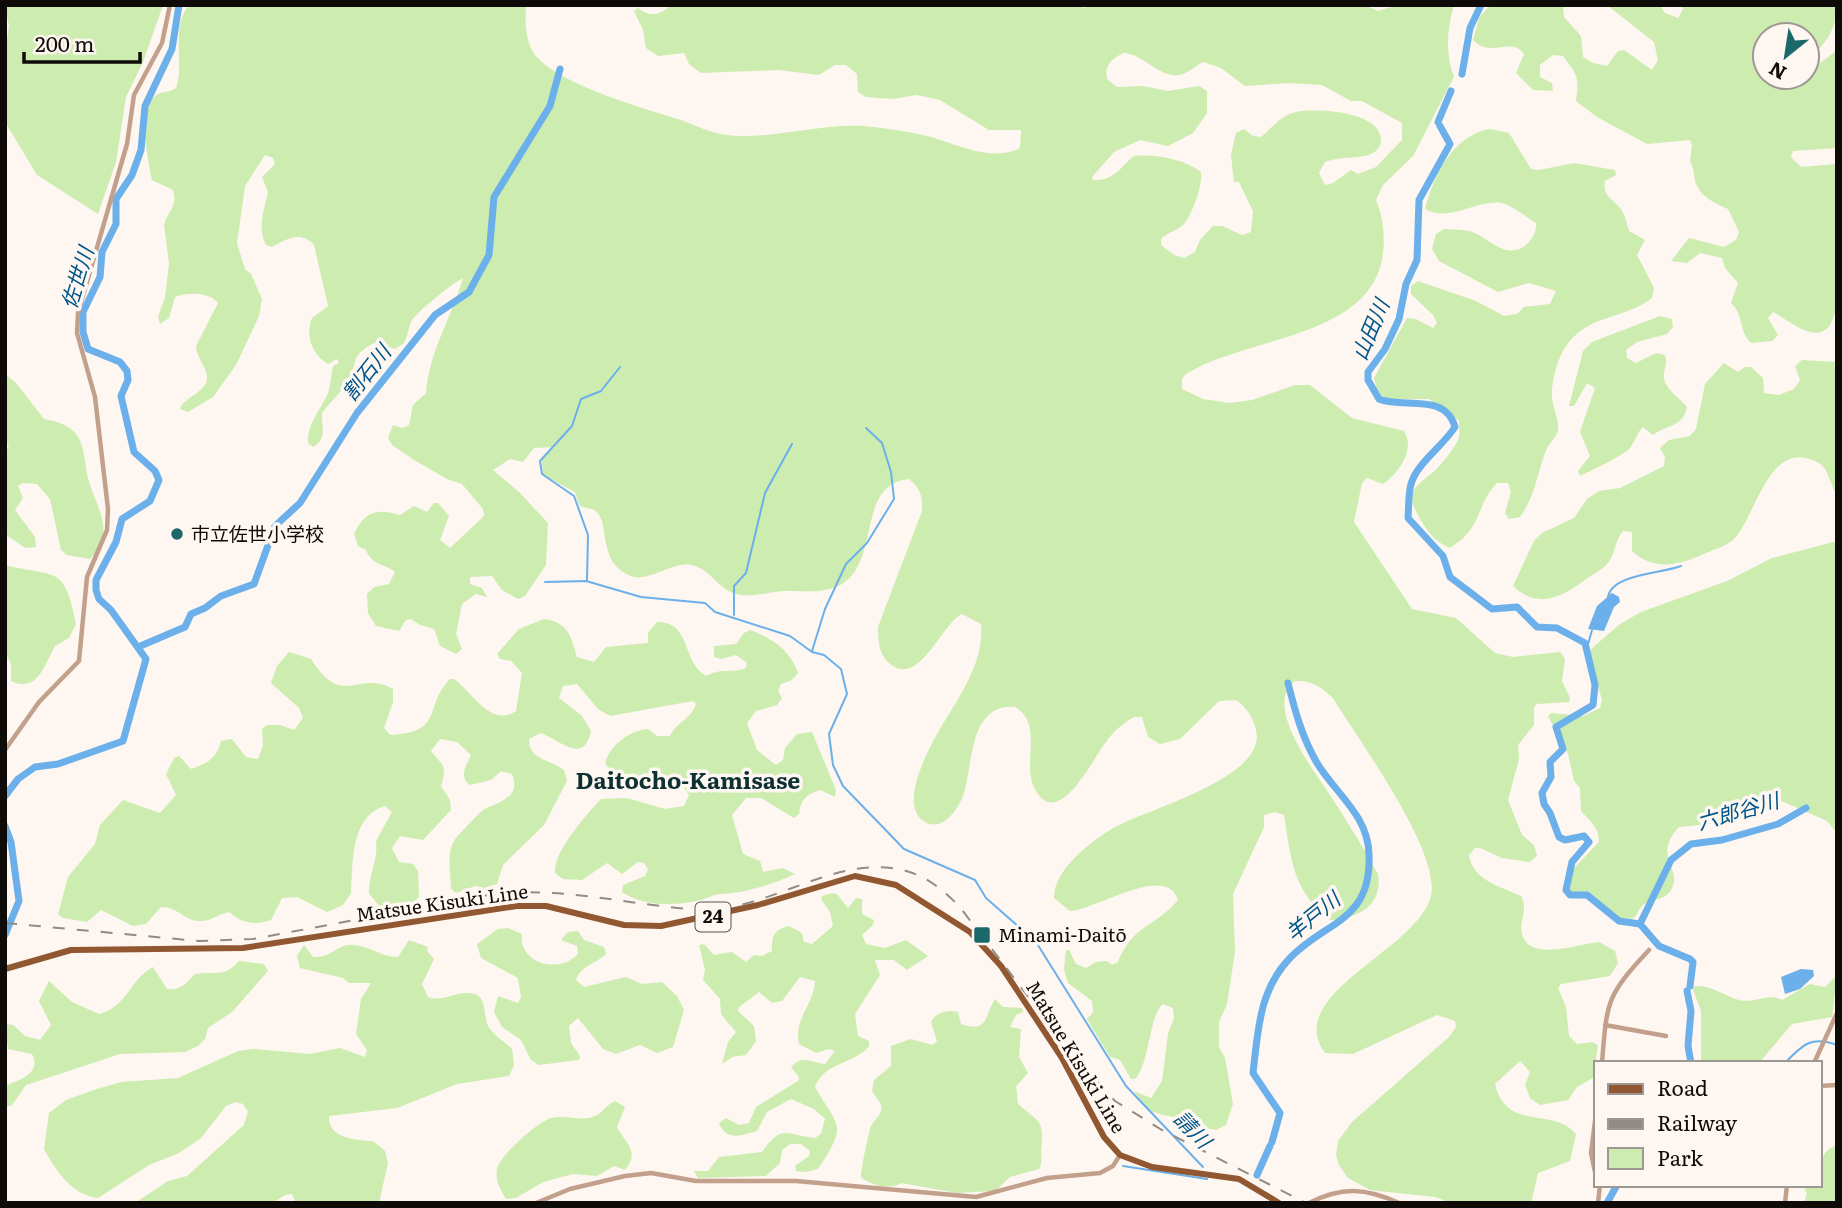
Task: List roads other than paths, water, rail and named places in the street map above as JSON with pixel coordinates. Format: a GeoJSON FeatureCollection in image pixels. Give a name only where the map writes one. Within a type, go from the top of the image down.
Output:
{"type":"FeatureCollection","features":[{"type":"Feature","properties":{"kind":"main road","name":"Matsue Kisuki Line"},"geometry":{"type":"LineString","coordinates":[[5,969],[71,950],[252,947],[517,905],[546,906],[624,925],[661,926],[758,905],[855,876],[878,879],[943,912],[970,932],[1001,966],[1062,1058],[1104,1137],[1120,1155],[1152,1167],[1229,1176],[1248,1183],[1279,1203]]}},
{"type":"Feature","properties":{"kind":"street"},"geometry":{"type":"LineString","coordinates":[[5,750],[39,702],[75,668],[82,653],[87,577],[104,541],[108,509],[96,397],[77,333],[78,313],[127,144],[134,95],[162,43],[170,5]]}},
{"type":"Feature","properties":{"kind":"street"},"geometry":{"type":"LineString","coordinates":[[1602,1061],[1605,1025],[1615,989],[1649,950]]}},
{"type":"Feature","properties":{"kind":"street"},"geometry":{"type":"LineString","coordinates":[[1815,1061],[1836,1014]]}},
{"type":"Feature","properties":{"kind":"street"},"geometry":{"type":"LineString","coordinates":[[1605,1025],[1666,1036]]}},
{"type":"Feature","properties":{"kind":"street"},"geometry":{"type":"LineString","coordinates":[[1594,1129],[1591,1153],[1594,1167]]}},
{"type":"Feature","properties":{"kind":"street"},"geometry":{"type":"LineString","coordinates":[[536,1203],[570,1189],[625,1175],[651,1173],[696,1181],[796,1181],[976,1197],[1047,1178],[1100,1173],[1111,1167],[1120,1155]]}},
{"type":"Feature","properties":{"kind":"street"},"geometry":{"type":"LineString","coordinates":[[1309,1203],[1349,1189],[1370,1191],[1399,1203]]}},
{"type":"Feature","properties":{"kind":"water"},"geometry":{"type":"Polygon","coordinates":[[[1612,593],[1619,597],[1620,602],[1614,607],[1604,631],[1588,629],[1597,606],[1612,593]]]}},
{"type":"Feature","properties":{"kind":"water"},"geometry":{"type":"Polygon","coordinates":[[[1801,969],[1813,970],[1814,976],[1800,989],[1785,994],[1781,977],[1801,969]]]}},
{"type":"Feature","properties":{"kind":"waterway","name":"佐世川"},"geometry":{"type":"LineString","coordinates":[[5,796],[18,779],[35,767],[58,764],[123,741],[146,659],[111,610],[99,599],[96,580],[116,542],[122,519],[150,501],[159,480],[155,471],[134,452],[121,396],[128,380],[127,371],[120,362],[88,349],[83,332],[83,312],[100,277],[102,252],[116,224],[116,199],[132,175],[141,150],[145,106],[172,49],[179,5]]}},
{"type":"Feature","properties":{"kind":"waterway","name":"山田川"},"geometry":{"type":"LineString","coordinates":[[1462,74],[1470,28],[1481,5]]}},
{"type":"Feature","properties":{"kind":"waterway","name":"割石川"},"geometry":{"type":"LineString","coordinates":[[138,647],[185,627],[191,614],[221,596],[254,584],[275,526],[300,503],[357,413],[435,315],[469,292],[489,255],[494,197],[550,106],[560,69]]}},
{"type":"Feature","properties":{"kind":"waterway","name":"山田川"},"geometry":{"type":"LineString","coordinates":[[1438,122],[1451,91]]}},
{"type":"Feature","properties":{"kind":"waterway","name":"山田川"},"geometry":{"type":"LineString","coordinates":[[1440,126],[1450,144],[1419,200],[1417,260],[1406,284],[1399,319],[1385,349],[1368,372],[1368,380],[1379,399],[1433,405],[1450,416],[1455,427],[1414,476],[1409,492],[1408,518],[1443,556],[1450,577],[1492,609],[1517,607],[1537,627],[1557,628],[1585,643],[1595,685],[1593,705],[1556,727],[1563,749],[1550,762],[1551,777],[1542,793],[1559,837],[1565,840],[1584,836],[1589,842],[1572,862],[1566,890],[1570,895],[1587,895],[1619,921],[1640,924],[1659,946],[1690,959],[1693,962],[1690,986]]}},
{"type":"Feature","properties":{"kind":"waterway"},"geometry":{"type":"LineString","coordinates":[[587,580],[588,535],[574,496],[542,474],[540,461],[572,426],[581,399],[601,391],[620,367]]}},
{"type":"Feature","properties":{"kind":"waterway"},"geometry":{"type":"LineString","coordinates":[[812,651],[825,609],[846,564],[867,543],[894,499],[891,472],[882,443],[866,428]]}},
{"type":"Feature","properties":{"kind":"waterway"},"geometry":{"type":"LineString","coordinates":[[734,615],[734,586],[746,573],[765,493],[792,444]]}},
{"type":"Feature","properties":{"kind":"waterway"},"geometry":{"type":"LineString","coordinates":[[1608,597],[1611,589],[1627,579],[1681,566]]}},
{"type":"Feature","properties":{"kind":"waterway","name":"請川"},"geometry":{"type":"LineString","coordinates":[[545,582],[586,581],[641,597],[705,603],[715,612],[790,636],[812,652],[824,655],[841,669],[847,694],[829,734],[833,765],[843,786],[904,849],[975,880],[986,898],[1036,942],[1126,1086],[1203,1167]]}},
{"type":"Feature","properties":{"kind":"waterway"},"geometry":{"type":"LineString","coordinates":[[1587,648],[1592,630]]}},
{"type":"Feature","properties":{"kind":"waterway","name":"羊戸川"},"geometry":{"type":"LineString","coordinates":[[1272,1142],[1280,1113],[1253,1073],[1266,997],[1280,970],[1290,958],[1355,907],[1363,894],[1368,876],[1369,854],[1367,840],[1357,816],[1324,774],[1312,753],[1288,683]]}},
{"type":"Feature","properties":{"kind":"waterway","name":"六郎谷川"},"geometry":{"type":"LineString","coordinates":[[1640,924],[1671,860],[1691,844],[1722,840],[1778,824],[1806,808]]}},
{"type":"Feature","properties":{"kind":"waterway","name":"佐世川"},"geometry":{"type":"LineString","coordinates":[[5,826],[11,842],[19,901],[5,935]]}},
{"type":"Feature","properties":{"kind":"waterway","name":"山田川"},"geometry":{"type":"LineString","coordinates":[[1687,991],[1691,1011],[1688,1046],[1691,1061]]}},
{"type":"Feature","properties":{"kind":"waterway"},"geometry":{"type":"LineString","coordinates":[[1787,1061],[1797,1051],[1814,1042],[1837,1045]]}},
{"type":"Feature","properties":{"kind":"waterway","name":"羊戸川"},"geometry":{"type":"LineString","coordinates":[[1257,1175],[1270,1146]]}},
{"type":"Feature","properties":{"kind":"waterway"},"geometry":{"type":"LineString","coordinates":[[1123,1166],[1207,1179]]}},
{"type":"Feature","properties":{"kind":"waterway","name":"山田川"},"geometry":{"type":"LineString","coordinates":[[1607,1203],[1616,1187]]}},
{"type":"Feature","properties":{"kind":"railway"},"geometry":{"type":"LineString","coordinates":[[5,923],[199,941],[253,939],[494,894],[566,894],[677,908],[716,909],[760,900],[847,871],[891,868],[911,872],[944,892],[959,906],[1075,1058],[1115,1101],[1162,1130],[1306,1203]]}},
{"type":"Feature","properties":{"kind":"place","name":"市立佐世小学校"},"geometry":{"type":"Point","coordinates":[177,534]}},
{"type":"Feature","properties":{"kind":"place","name":"Minami-Daitō"},"geometry":{"type":"Point","coordinates":[982,935]}},
{"type":"Feature","properties":{"kind":"district","name":"Daitocho-Kamisase"},"geometry":{"type":"Point","coordinates":[688,781]}}]}
